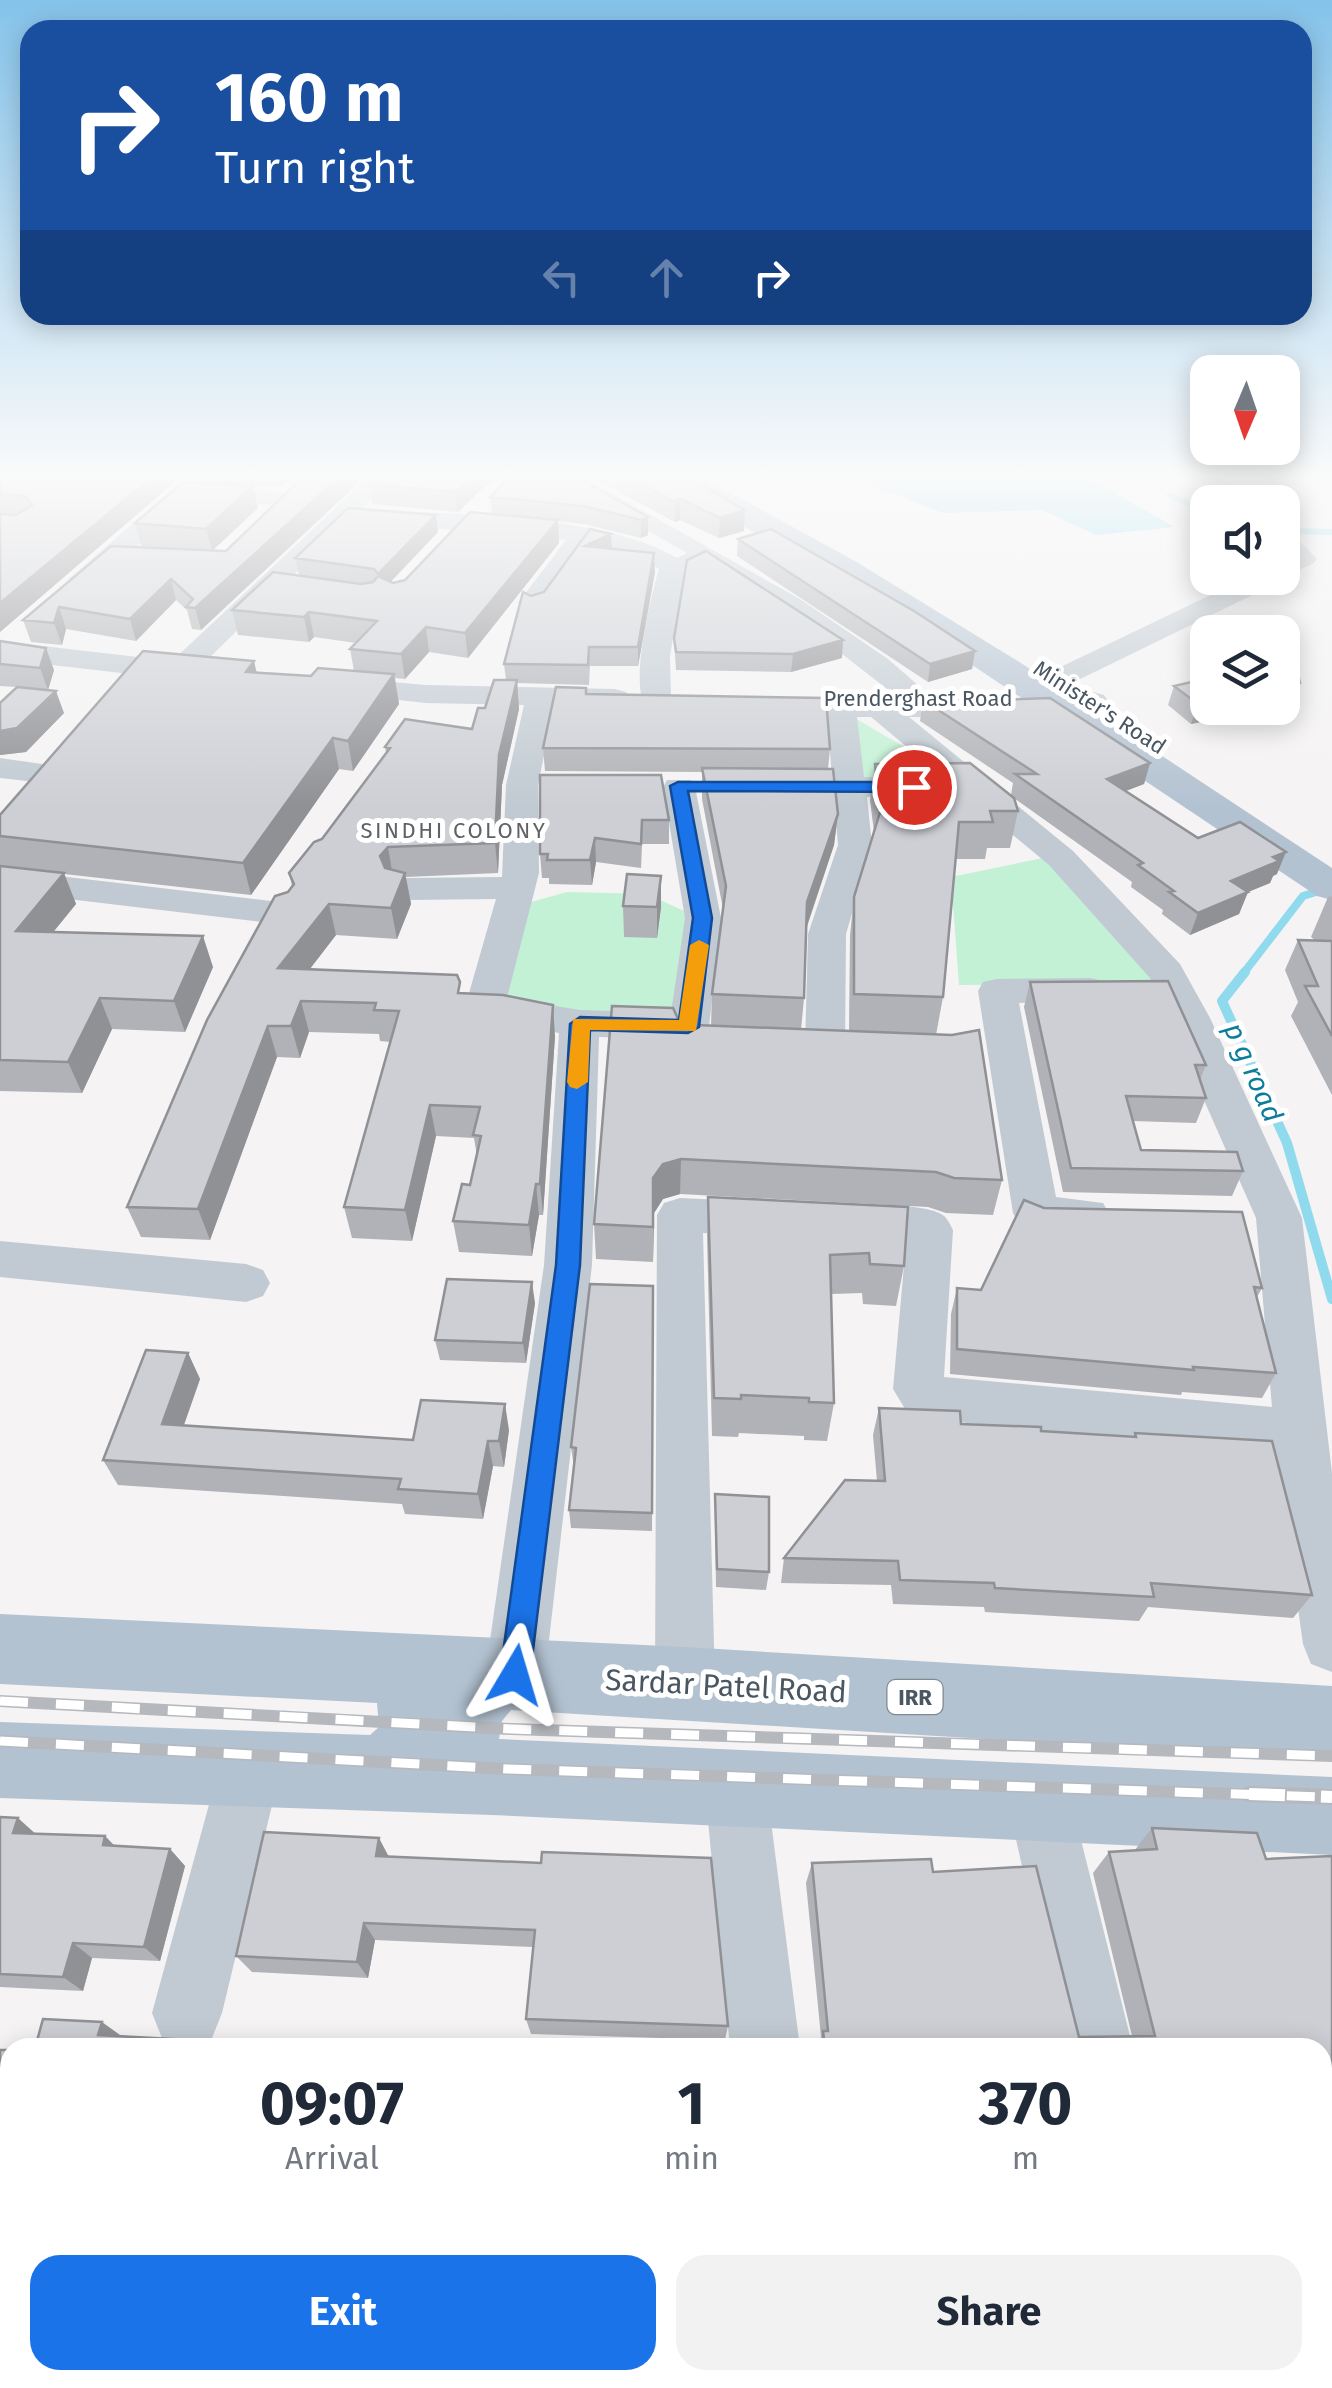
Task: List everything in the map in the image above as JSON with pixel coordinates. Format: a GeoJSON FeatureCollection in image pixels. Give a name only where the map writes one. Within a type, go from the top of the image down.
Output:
{"type":"FeatureCollection","features":[{"type":"Feature","properties":{"kind":"main road","name":"Minister's Road"},"geometry":{"type":"LineString","coordinates":[[878,584],[1068,695]]}},
{"type":"Feature","properties":{"kind":"main road","name":"Minister's Road"},"geometry":{"type":"LineString","coordinates":[[912,584],[1266,829],[1332,887]]}},
{"type":"Feature","properties":{"kind":"main road","name":"Minister's Road"},"geometry":{"type":"LineString","coordinates":[[1266,829],[1332,856]]}},
{"type":"Feature","properties":{"kind":"main road","name":"Sardar Patel Road"},"geometry":{"type":"LineString","coordinates":[[0,1649],[685,1683],[1332,1722]]}},
{"type":"Feature","properties":{"kind":"main road"},"geometry":{"type":"LineString","coordinates":[[383,1774],[415,1746],[418,1701],[398,1670]]}},
{"type":"Feature","properties":{"kind":"main road"},"geometry":{"type":"LineString","coordinates":[[492,1777],[470,1765],[459,1750],[468,1704],[480,1686],[506,1675]]}},
{"type":"Feature","properties":{"kind":"main road"},"geometry":{"type":"LineString","coordinates":[[0,1760],[492,1777],[1332,1816]]}},
{"type":"Feature","properties":{"kind":"street"},"geometry":{"type":"LineString","coordinates":[[55,604],[79,584]]}},
{"type":"Feature","properties":{"kind":"street"},"geometry":{"type":"LineString","coordinates":[[179,671],[266,584]]}},
{"type":"Feature","properties":{"kind":"street"},"geometry":{"type":"LineString","coordinates":[[277,584],[300,588]]}},
{"type":"Feature","properties":{"kind":"street"},"geometry":{"type":"LineString","coordinates":[[532,603],[546,584]]}},
{"type":"Feature","properties":{"kind":"street"},"geometry":{"type":"LineString","coordinates":[[310,683],[426,694],[670,700],[656,656],[670,584]]}},
{"type":"Feature","properties":{"kind":"street"},"geometry":{"type":"LineString","coordinates":[[757,584],[883,669],[879,705],[851,788],[855,845],[827,934],[824,1048]]}},
{"type":"Feature","properties":{"kind":"street"},"geometry":{"type":"LineString","coordinates":[[1068,695],[1237,595]]}},
{"type":"Feature","properties":{"kind":"street"},"geometry":{"type":"LineString","coordinates":[[10,637],[62,660],[97,660],[216,674]]}},
{"type":"Feature","properties":{"kind":"street"},"geometry":{"type":"LineString","coordinates":[[114,692],[138,666]]}},
{"type":"Feature","properties":{"kind":"street"},"geometry":{"type":"LineString","coordinates":[[406,724],[426,694]]}},
{"type":"Feature","properties":{"kind":"street","name":"Prenderghast Road"},"geometry":{"type":"LineString","coordinates":[[879,705],[732,704],[879,705],[1068,695]]}},
{"type":"Feature","properties":{"kind":"street"},"geometry":{"type":"LineString","coordinates":[[542,697],[522,785],[522,873],[486,1007],[580,1024],[688,1027],[703,918],[693,787],[977,786]]}},
{"type":"Feature","properties":{"kind":"street"},"geometry":{"type":"LineString","coordinates":[[879,705],[1061,858],[1166,973],[1175,989],[1291,1312],[1300,1432],[1332,1644]]}},
{"type":"Feature","properties":{"kind":"street"},"geometry":{"type":"LineString","coordinates":[[22,799],[68,746]]}},
{"type":"Feature","properties":{"kind":"street"},"geometry":{"type":"LineString","coordinates":[[0,768],[45,773]]}},
{"type":"Feature","properties":{"kind":"street"},"geometry":{"type":"LineString","coordinates":[[522,785],[562,786]]}},
{"type":"Feature","properties":{"kind":"street"},"geometry":{"type":"LineString","coordinates":[[0,880],[280,913]]}},
{"type":"Feature","properties":{"kind":"street"},"geometry":{"type":"LineString","coordinates":[[407,889],[515,888]]}},
{"type":"Feature","properties":{"kind":"street"},"geometry":{"type":"LineString","coordinates":[[1122,1215],[1036,1213],[996,990],[1175,989]]}},
{"type":"Feature","properties":{"kind":"street"},"geometry":{"type":"LineString","coordinates":[[506,1675],[568,1265],[580,1024]]}},
{"type":"Feature","properties":{"kind":"street"},"geometry":{"type":"LineString","coordinates":[[685,1683],[680,1216],[928,1228],[918,1389],[924,1397],[1300,1432]]}},
{"type":"Feature","properties":{"kind":"street"},"geometry":{"type":"LineString","coordinates":[[0,1259],[246,1283]]}},
{"type":"Feature","properties":{"kind":"street"},"geometry":{"type":"LineString","coordinates":[[187,2013],[250,1768]]}},
{"type":"Feature","properties":{"kind":"street"},"geometry":{"type":"LineString","coordinates":[[736,1790],[764,2038]]}},
{"type":"Feature","properties":{"kind":"street"},"geometry":{"type":"LineString","coordinates":[[1040,1804],[1096,2038]]}},
{"type":"Feature","properties":{"kind":"green space"},"geometry":{"type":"Polygon","coordinates":[[[843,711],[972,787],[857,788],[843,711]]]}},
{"type":"Feature","properties":{"kind":"green space"},"geometry":{"type":"Polygon","coordinates":[[[1053,856],[1167,984],[959,985],[951,877],[1053,856]]]}},
{"type":"Feature","properties":{"kind":"green space"},"geometry":{"type":"Polygon","coordinates":[[[567,892],[647,894],[697,917],[684,1022],[471,1001],[492,913],[567,892]]]}},
{"type":"Feature","properties":{"kind":"building"},"geometry":{"type":"Polygon","coordinates":[[[0,584],[22,584],[0,603],[0,584]]]}},
{"type":"Feature","properties":{"kind":"building"},"geometry":{"type":"Polygon","coordinates":[[[65,584],[165,584],[130,619],[59,607],[54,623],[23,620],[65,584]]]}},
{"type":"Feature","properties":{"kind":"building"},"geometry":{"type":"Polygon","coordinates":[[[177,584],[221,584],[195,608],[186,607],[193,599],[177,584]]]}},
{"type":"Feature","properties":{"kind":"building"},"geometry":{"type":"Polygon","coordinates":[[[260,584],[505,584],[465,633],[426,627],[401,654],[350,649],[377,621],[309,612],[304,617],[232,610],[260,584]]]}},
{"type":"Feature","properties":{"kind":"building"},"geometry":{"type":"Polygon","coordinates":[[[550,584],[649,584],[638,647],[589,647],[588,665],[504,664],[523,592],[531,596],[544,592],[550,584]]]}},
{"type":"Feature","properties":{"kind":"building"},"geometry":{"type":"Polygon","coordinates":[[[683,584],[757,584],[843,640],[793,654],[676,652],[674,638],[683,584]]]}},
{"type":"Feature","properties":{"kind":"building"},"geometry":{"type":"Polygon","coordinates":[[[808,584],[868,584],[975,651],[930,664],[808,584]]]}},
{"type":"Feature","properties":{"kind":"building"},"geometry":{"type":"Polygon","coordinates":[[[0,641],[46,648],[40,668],[0,664],[0,641]]]}},
{"type":"Feature","properties":{"kind":"building"},"geometry":{"type":"Polygon","coordinates":[[[143,651],[254,661],[246,672],[311,676],[318,668],[394,674],[348,741],[333,738],[243,863],[0,836],[0,815],[143,651]]]}},
{"type":"Feature","properties":{"kind":"building"},"geometry":{"type":"Polygon","coordinates":[[[494,680],[517,680],[499,755],[495,843],[388,847],[380,856],[385,868],[405,873],[391,908],[329,904],[278,968],[457,975],[458,993],[503,995],[553,1005],[540,1184],[536,1184],[529,1225],[453,1221],[462,1184],[470,1185],[481,1136],[473,1135],[480,1107],[430,1105],[405,1210],[344,1207],[399,1011],[374,1010],[376,1003],[301,1001],[291,1026],[268,1026],[198,1209],[127,1207],[207,1020],[275,896],[288,892],[294,884],[289,873],[314,842],[322,839],[390,748],[385,747],[405,719],[472,729],[478,708],[485,708],[494,680]]]}},
{"type":"Feature","properties":{"kind":"building"},"geometry":{"type":"Polygon","coordinates":[[[1190,682],[1190,698],[1174,686],[1190,682]]]}},
{"type":"Feature","properties":{"kind":"building"},"geometry":{"type":"Polygon","coordinates":[[[17,687],[56,691],[17,728],[0,731],[0,703],[17,687]]]}},
{"type":"Feature","properties":{"kind":"building"},"geometry":{"type":"Polygon","coordinates":[[[556,687],[586,688],[586,694],[826,698],[830,749],[543,748],[556,687]]]}},
{"type":"Feature","properties":{"kind":"building"},"geometry":{"type":"Polygon","coordinates":[[[1050,698],[1150,763],[1107,779],[1198,838],[1240,822],[1286,852],[1273,857],[1279,861],[1231,881],[1248,892],[1198,913],[1138,865],[1143,863],[1015,774],[1037,774],[923,700],[974,700],[981,704],[1050,698]]]}},
{"type":"Feature","properties":{"kind":"building"},"geometry":{"type":"Polygon","coordinates":[[[970,763],[1014,798],[1018,811],[990,811],[993,822],[959,822],[943,997],[854,994],[854,897],[881,809],[875,764],[970,763]]]}},
{"type":"Feature","properties":{"kind":"building"},"geometry":{"type":"Polygon","coordinates":[[[702,768],[833,769],[838,814],[807,902],[804,998],[712,994],[726,886],[702,768]]]}},
{"type":"Feature","properties":{"kind":"building"},"geometry":{"type":"Polygon","coordinates":[[[540,775],[661,775],[669,820],[642,820],[641,844],[595,838],[590,860],[547,860],[548,854],[540,854],[540,775]]]}},
{"type":"Feature","properties":{"kind":"building"},"geometry":{"type":"Polygon","coordinates":[[[0,866],[64,873],[16,931],[203,936],[174,1001],[100,998],[68,1062],[0,1060],[0,866]]]}},
{"type":"Feature","properties":{"kind":"building"},"geometry":{"type":"Polygon","coordinates":[[[627,874],[661,876],[657,907],[623,906],[627,874]]]}},
{"type":"Feature","properties":{"kind":"building"},"geometry":{"type":"Polygon","coordinates":[[[1298,940],[1332,941],[1332,1036],[1305,986],[1318,986],[1298,940]]]}},
{"type":"Feature","properties":{"kind":"building"},"geometry":{"type":"Polygon","coordinates":[[[1168,981],[1206,1065],[1195,1065],[1206,1098],[1126,1096],[1141,1150],[1237,1152],[1243,1171],[1071,1168],[1030,982],[1168,981]]]}},
{"type":"Feature","properties":{"kind":"building"},"geometry":{"type":"Polygon","coordinates":[[[612,1006],[673,1008],[679,1021],[695,1025],[952,1035],[979,1030],[1002,1180],[954,1178],[936,1172],[681,1159],[663,1164],[653,1178],[653,1227],[594,1224],[612,1006]]]}},
{"type":"Feature","properties":{"kind":"building"},"geometry":{"type":"Polygon","coordinates":[[[708,1197],[908,1207],[904,1266],[870,1264],[869,1253],[830,1255],[834,1403],[741,1395],[741,1399],[714,1398],[708,1197]]]}},
{"type":"Feature","properties":{"kind":"building"},"geometry":{"type":"Polygon","coordinates":[[[1024,1200],[1044,1208],[1242,1212],[1262,1288],[1254,1287],[1276,1373],[1193,1367],[1194,1370],[957,1349],[957,1288],[981,1290],[1024,1200]]]}},
{"type":"Feature","properties":{"kind":"building"},"geometry":{"type":"Polygon","coordinates":[[[447,1279],[532,1282],[523,1343],[435,1340],[447,1279]]]}},
{"type":"Feature","properties":{"kind":"building"},"geometry":{"type":"Polygon","coordinates":[[[590,1284],[653,1286],[652,1513],[569,1510],[576,1448],[571,1447],[590,1284]]]}},
{"type":"Feature","properties":{"kind":"building"},"geometry":{"type":"Polygon","coordinates":[[[146,1350],[188,1353],[162,1424],[413,1440],[421,1400],[505,1404],[499,1441],[488,1441],[478,1494],[398,1489],[401,1479],[103,1460],[146,1350]]]}},
{"type":"Feature","properties":{"kind":"building"},"geometry":{"type":"Polygon","coordinates":[[[879,1408],[960,1411],[961,1424],[1041,1427],[1041,1431],[1272,1441],[1312,1595],[1151,1583],[1154,1597],[995,1588],[994,1583],[900,1580],[898,1561],[784,1558],[845,1480],[885,1481],[879,1408]]]}},
{"type":"Feature","properties":{"kind":"building"},"geometry":{"type":"Polygon","coordinates":[[[715,1494],[769,1497],[769,1572],[717,1569],[715,1494]]]}},
{"type":"Feature","properties":{"kind":"building"},"geometry":{"type":"Polygon","coordinates":[[[0,1817],[18,1818],[13,1833],[105,1836],[103,1845],[170,1849],[144,1947],[73,1943],[63,1977],[0,1974],[0,1817]]]}},
{"type":"Feature","properties":{"kind":"building"},"geometry":{"type":"Polygon","coordinates":[[[1152,1828],[1257,1833],[1266,1859],[1332,1856],[1332,2038],[824,2038],[823,2031],[828,2031],[812,1863],[931,1859],[933,1872],[1036,1866],[1079,2037],[1155,2036],[1109,1852],[1157,1849],[1152,1828]]]}},
{"type":"Feature","properties":{"kind":"building"},"geometry":{"type":"Polygon","coordinates":[[[264,1832],[379,1838],[376,1856],[541,1863],[542,1852],[711,1858],[728,2026],[526,2019],[535,1930],[364,1923],[357,1962],[236,1956],[264,1832]]]}},
{"type":"Feature","properties":{"kind":"building"},"geometry":{"type":"Polygon","coordinates":[[[43,2019],[102,2022],[98,2035],[153,2038],[38,2038],[43,2019]]]}},
{"type":"Feature","properties":{"kind":"waterway","name":"p g road"},"geometry":{"type":"LineString","coordinates":[[1243,974],[1303,896],[1332,887]]}},
{"type":"Feature","properties":{"kind":"waterway","name":"p g road"},"geometry":{"type":"LineString","coordinates":[[1245,972],[1222,1001],[1287,1143],[1332,1299]]}},
{"type":"Feature","properties":{"kind":"railway"},"geometry":{"type":"LineString","coordinates":[[0,1701],[512,1729],[1332,1756]]}},
{"type":"Feature","properties":{"kind":"railway"},"geometry":{"type":"LineString","coordinates":[[0,1741],[508,1769],[1322,1797]]}},
{"type":"Feature","properties":{"kind":"railway"},"geometry":{"type":"LineString","coordinates":[[1249,1794],[1332,1797]]}},
{"type":"Feature","properties":{"kind":"slow traffic"},"geometry":{"type":"LineString","coordinates":[[577,1082],[580,1024],[688,1027],[699,945]]}},
{"type":"Feature","properties":{"kind":"district","name":"SINDHI COLONY"},"geometry":{"type":"Point","coordinates":[454,830]}},
{"type":"Feature","properties":{"kind":"route"},"geometry":{"type":"LineString","coordinates":[[515,1675],[568,1265],[580,1024],[688,1027],[703,918],[678,786],[914,787]]}}]}
